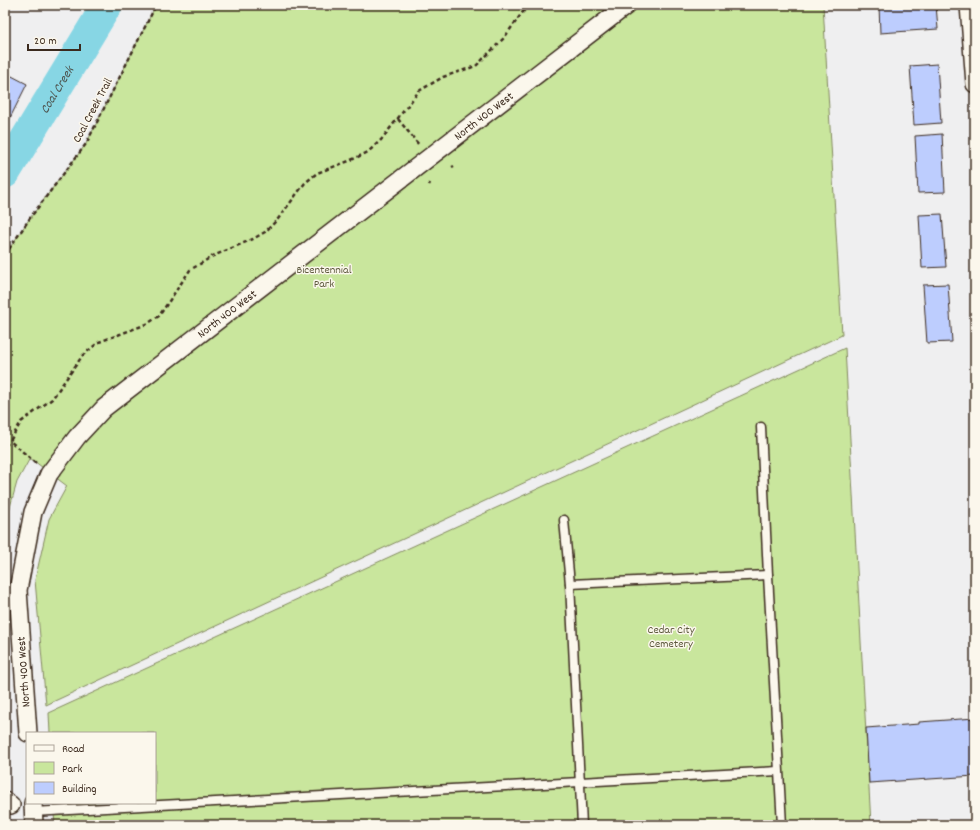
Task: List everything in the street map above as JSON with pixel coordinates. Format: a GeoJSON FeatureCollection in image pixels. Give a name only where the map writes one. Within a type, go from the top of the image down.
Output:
{"type":"FeatureCollection","features":[{"type":"Feature","properties":{"kind":"street","name":"North 400 West"},"geometry":{"type":"LineString","coordinates":[[28,732],[18,590],[33,512],[49,474],[77,437],[104,408],[627,5]]}},
{"type":"Feature","properties":{"kind":"street"},"geometry":{"type":"LineString","coordinates":[[969,5],[975,84]]}},
{"type":"Feature","properties":{"kind":"lane"},"geometry":{"type":"LineString","coordinates":[[761,427],[782,825]]}},
{"type":"Feature","properties":{"kind":"lane"},"geometry":{"type":"LineString","coordinates":[[564,520],[570,584],[582,825]]}},
{"type":"Feature","properties":{"kind":"lane"},"geometry":{"type":"LineString","coordinates":[[570,584],[768,575]]}},
{"type":"Feature","properties":{"kind":"lane"},"geometry":{"type":"LineString","coordinates":[[33,813],[778,771]]}},
{"type":"Feature","properties":{"kind":"path","name":"Coal Creek Trail"},"geometry":{"type":"LineString","coordinates":[[5,255],[30,218],[86,144],[156,5]]}},
{"type":"Feature","properties":{"kind":"path"},"geometry":{"type":"LineString","coordinates":[[5,446],[10,441],[21,422],[52,399],[83,355],[99,342],[147,324],[159,316],[190,270],[213,256],[253,239],[265,232],[278,219],[305,182],[317,173],[368,152],[382,140],[419,91],[443,77],[476,66],[504,38],[522,13],[530,5]]}},
{"type":"Feature","properties":{"kind":"path"},"geometry":{"type":"LineString","coordinates":[[398,119],[429,158]]}},
{"type":"Feature","properties":{"kind":"path"},"geometry":{"type":"LineString","coordinates":[[10,441],[49,474]]}},
{"type":"Feature","properties":{"kind":"green space","name":"Bicentennial Park"},"geometry":{"type":"Polygon","coordinates":[[[156,5],[823,5],[842,335],[46,705],[35,580],[49,519],[67,486],[30,458],[17,482],[5,525],[5,255],[30,218],[86,144],[156,5]]]}},
{"type":"Feature","properties":{"kind":"green space","name":"Cedar City Cemetery"},"geometry":{"type":"Polygon","coordinates":[[[845,348],[871,825],[55,825],[53,804],[156,804],[156,732],[50,732],[49,713],[845,348]]]}},
{"type":"Feature","properties":{"kind":"building"},"geometry":{"type":"Polygon","coordinates":[[[879,5],[936,5],[938,29],[880,33],[879,5]]]}},
{"type":"Feature","properties":{"kind":"building"},"geometry":{"type":"Polygon","coordinates":[[[937,64],[941,123],[914,125],[910,66],[937,64]]]}},
{"type":"Feature","properties":{"kind":"building"},"geometry":{"type":"Polygon","coordinates":[[[6,73],[27,84],[5,128],[5,75],[6,73]]]}},
{"type":"Feature","properties":{"kind":"building"},"geometry":{"type":"Polygon","coordinates":[[[942,134],[945,192],[918,193],[915,136],[942,134]]]}},
{"type":"Feature","properties":{"kind":"building"},"geometry":{"type":"Polygon","coordinates":[[[942,214],[946,267],[922,268],[919,215],[942,214]]]}},
{"type":"Feature","properties":{"kind":"building"},"geometry":{"type":"Polygon","coordinates":[[[948,284],[952,342],[927,343],[923,285],[948,284]]]}},
{"type":"Feature","properties":{"kind":"building"},"geometry":{"type":"Polygon","coordinates":[[[975,718],[975,776],[869,783],[866,728],[975,718]]]}},
{"type":"Feature","properties":{"kind":"waterway","name":"Coal Creek"},"geometry":{"type":"LineString","coordinates":[[5,173],[107,5]]}}]}
